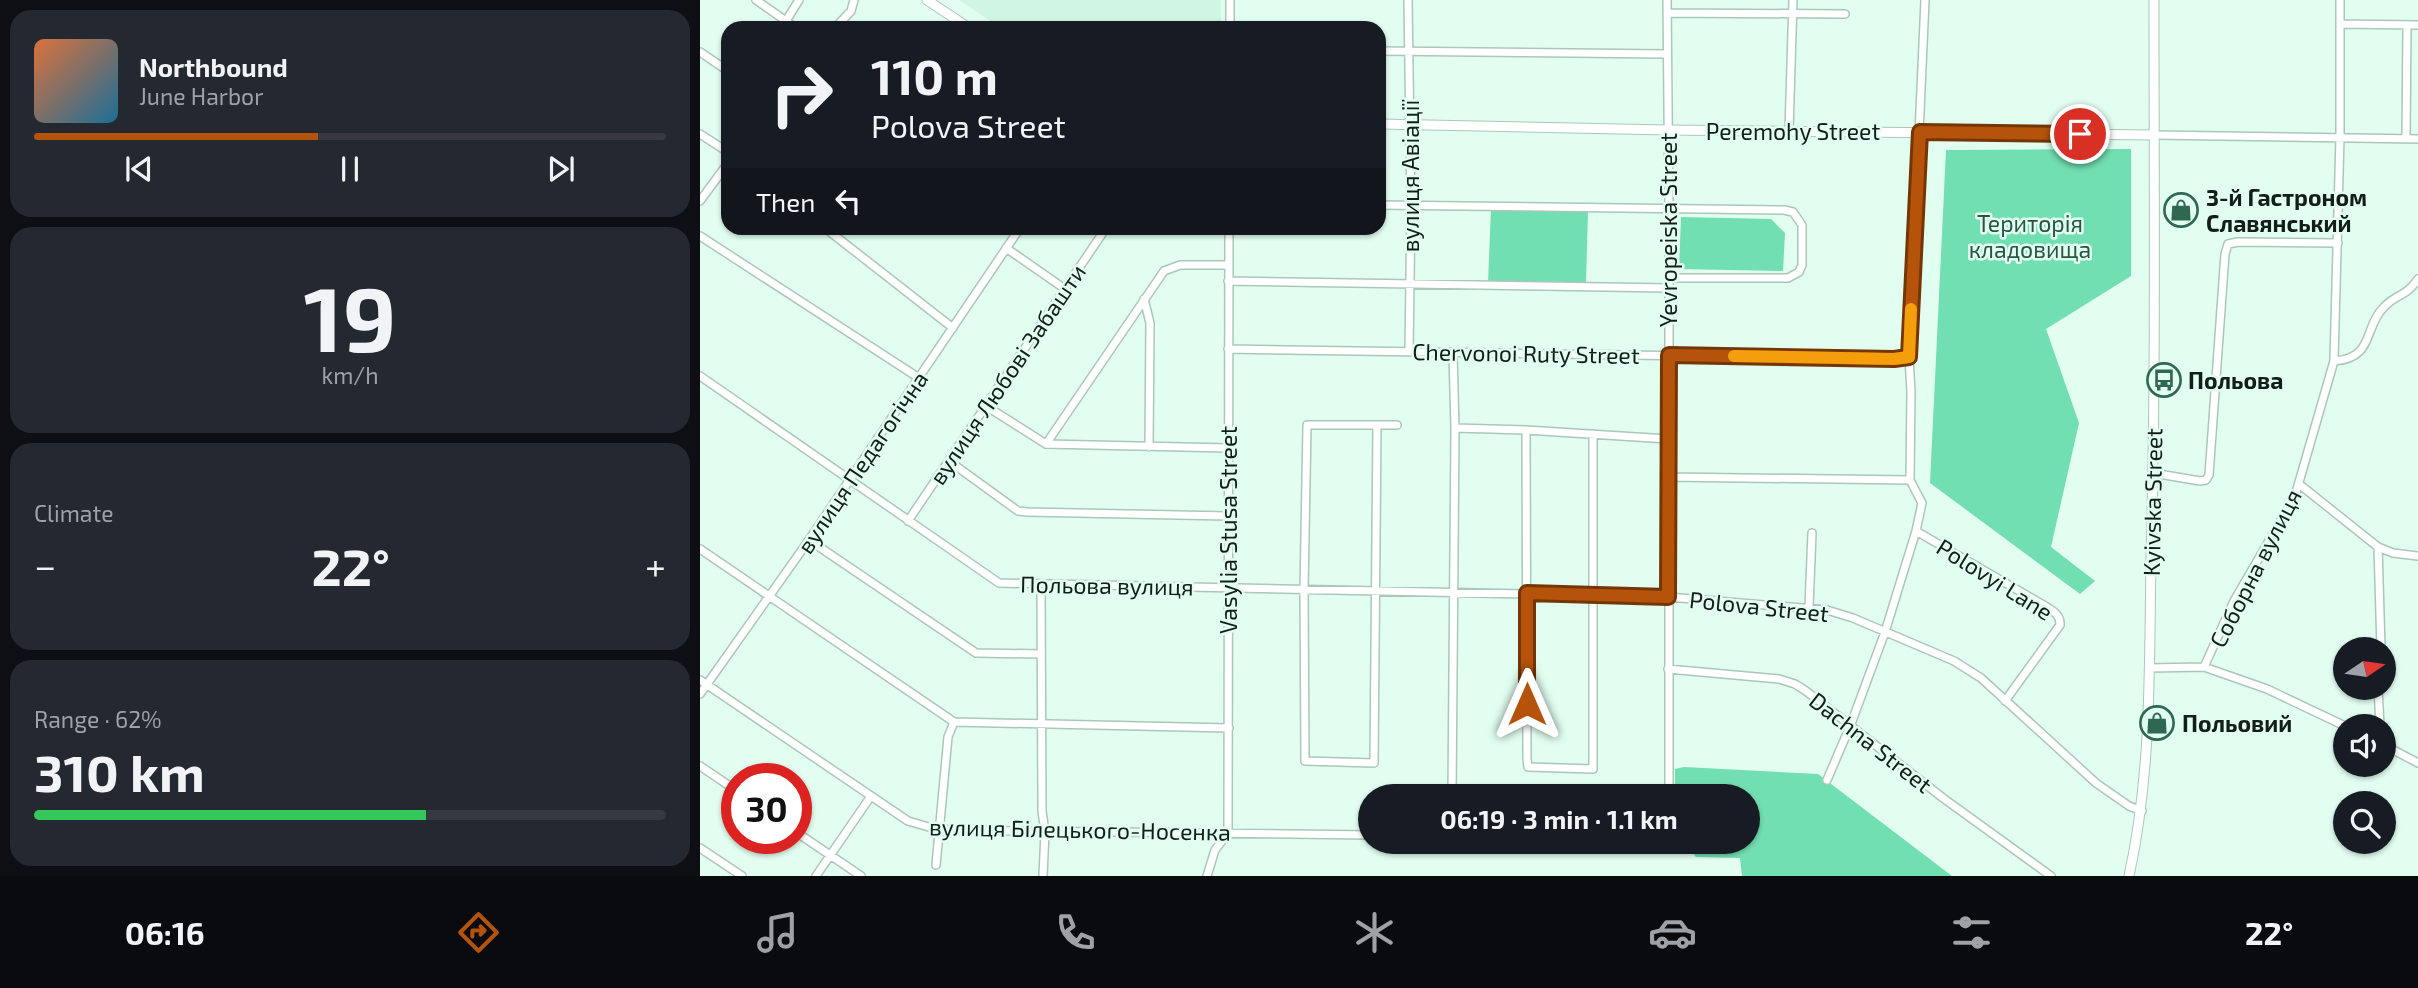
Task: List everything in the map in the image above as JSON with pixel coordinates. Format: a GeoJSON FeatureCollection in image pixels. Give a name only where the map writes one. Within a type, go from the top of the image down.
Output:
{"type":"FeatureCollection","features":[{"type":"Feature","properties":{"kind":"street"},"geometry":{"type":"LineString","coordinates":[[756,0],[786,21],[799,0]]}},
{"type":"Feature","properties":{"kind":"street"},"geometry":{"type":"LineString","coordinates":[[842,21],[851,11],[854,0]]}},
{"type":"Feature","properties":{"kind":"street"},"geometry":{"type":"LineString","coordinates":[[927,0],[958,21]]}},
{"type":"Feature","properties":{"kind":"street"},"geometry":{"type":"LineString","coordinates":[[1230,0],[1230,21]]}},
{"type":"Feature","properties":{"kind":"street","name":"вулиця Авіації"},"geometry":{"type":"LineString","coordinates":[[1408,0],[1411,206],[1409,352]]}},
{"type":"Feature","properties":{"kind":"street","name":"Yevropeiska Street"},"geometry":{"type":"LineString","coordinates":[[1667,0],[1669,784]]}},
{"type":"Feature","properties":{"kind":"street"},"geometry":{"type":"LineString","coordinates":[[1789,131],[1793,0]]}},
{"type":"Feature","properties":{"kind":"street"},"geometry":{"type":"LineString","coordinates":[[1827,780],[1885,632],[1922,503],[1910,480],[1909,357],[1925,0]]}},
{"type":"Feature","properties":{"kind":"street","name":"Kyivska Street"},"geometry":{"type":"LineString","coordinates":[[2129,876],[2142,811],[2149,668],[2153,473],[2154,0]]}},
{"type":"Feature","properties":{"kind":"street","name":"Соборна вулиця"},"geometry":{"type":"LineString","coordinates":[[2204,667],[2234,601],[2295,496],[2334,361],[2340,137],[2340,0]]}},
{"type":"Feature","properties":{"kind":"street"},"geometry":{"type":"LineString","coordinates":[[1667,13],[1845,14]]}},
{"type":"Feature","properties":{"kind":"street"},"geometry":{"type":"LineString","coordinates":[[2340,24],[2418,25]]}},
{"type":"Feature","properties":{"kind":"street"},"geometry":{"type":"LineString","coordinates":[[2406,24],[2406,138]]}},
{"type":"Feature","properties":{"kind":"street"},"geometry":{"type":"LineString","coordinates":[[1386,51],[1667,54]]}},
{"type":"Feature","properties":{"kind":"street"},"geometry":{"type":"LineString","coordinates":[[700,52],[721,66]]}},
{"type":"Feature","properties":{"kind":"street","name":"Peremohy Street"},"geometry":{"type":"LineString","coordinates":[[1386,124],[2418,139]]}},
{"type":"Feature","properties":{"kind":"street"},"geometry":{"type":"LineString","coordinates":[[700,134],[721,148]]}},
{"type":"Feature","properties":{"kind":"street"},"geometry":{"type":"LineString","coordinates":[[700,201],[721,172]]}},
{"type":"Feature","properties":{"kind":"street"},"geometry":{"type":"LineString","coordinates":[[1386,205],[1784,210],[1793,212],[1802,225],[1802,265],[1799,272],[1788,278],[1669,278]]}},
{"type":"Feature","properties":{"kind":"street"},"geometry":{"type":"LineString","coordinates":[[834,235],[953,328]]}},
{"type":"Feature","properties":{"kind":"street","name":"вулиця Педагогічна"},"geometry":{"type":"LineString","coordinates":[[700,694],[703,682],[809,540],[1015,235]]}},
{"type":"Feature","properties":{"kind":"street","name":"вулиця Любові Забашти"},"geometry":{"type":"LineString","coordinates":[[908,521],[1101,235]]}},
{"type":"Feature","properties":{"kind":"street","name":"Vasylia Stusa Street"},"geometry":{"type":"LineString","coordinates":[[1228,235],[1228,833]]}},
{"type":"Feature","properties":{"kind":"street"},"geometry":{"type":"LineString","coordinates":[[700,236],[919,379]]}},
{"type":"Feature","properties":{"kind":"street"},"geometry":{"type":"LineString","coordinates":[[2153,473],[2200,481],[2206,480],[2209,475],[2225,254],[2228,244],[2338,243]]}},
{"type":"Feature","properties":{"kind":"street"},"geometry":{"type":"LineString","coordinates":[[1006,248],[1065,289]]}},
{"type":"Feature","properties":{"kind":"street"},"geometry":{"type":"LineString","coordinates":[[1046,444],[1164,271],[1171,267],[1228,265]]}},
{"type":"Feature","properties":{"kind":"street"},"geometry":{"type":"LineString","coordinates":[[2334,361],[2347,360],[2359,353],[2368,341],[2380,310],[2388,302],[2411,290],[2418,279]]}},
{"type":"Feature","properties":{"kind":"street"},"geometry":{"type":"LineString","coordinates":[[1228,281],[1669,288]]}},
{"type":"Feature","properties":{"kind":"street"},"geometry":{"type":"LineString","coordinates":[[1144,299],[1150,323],[1149,447]]}},
{"type":"Feature","properties":{"kind":"street","name":"Chervonoi Ruty Street"},"geometry":{"type":"LineString","coordinates":[[1228,349],[1894,359],[1909,357]]}},
{"type":"Feature","properties":{"kind":"street"},"geometry":{"type":"LineString","coordinates":[[1452,784],[1455,428],[1453,353]]}},
{"type":"Feature","properties":{"kind":"street","name":"Польова вулиця"},"geometry":{"type":"LineString","coordinates":[[700,376],[999,583],[1228,587]]}},
{"type":"Feature","properties":{"kind":"street"},"geometry":{"type":"LineString","coordinates":[[986,406],[1046,444],[1228,448]]}},
{"type":"Feature","properties":{"kind":"street"},"geometry":{"type":"LineString","coordinates":[[1377,425],[1374,763],[1305,761],[1307,425],[1377,425],[1397,425]]}},
{"type":"Feature","properties":{"kind":"street"},"geometry":{"type":"LineString","coordinates":[[1455,428],[1668,439]]}},
{"type":"Feature","properties":{"kind":"street"},"geometry":{"type":"LineString","coordinates":[[1526,430],[1528,767],[1593,769],[1593,434]]}},
{"type":"Feature","properties":{"kind":"street"},"geometry":{"type":"LineString","coordinates":[[949,461],[1018,511],[1228,516]]}},
{"type":"Feature","properties":{"kind":"street"},"geometry":{"type":"LineString","coordinates":[[1668,477],[1910,480]]}},
{"type":"Feature","properties":{"kind":"street"},"geometry":{"type":"LineString","coordinates":[[2299,484],[2378,547],[2393,553],[2418,556]]}},
{"type":"Feature","properties":{"kind":"street","name":"Polovyi Lane"},"geometry":{"type":"LineString","coordinates":[[1916,531],[2040,603],[2060,620],[2060,625],[2005,701]]}},
{"type":"Feature","properties":{"kind":"street"},"geometry":{"type":"LineString","coordinates":[[1809,607],[1812,533]]}},
{"type":"Feature","properties":{"kind":"street"},"geometry":{"type":"LineString","coordinates":[[809,540],[976,653],[1041,654]]}},
{"type":"Feature","properties":{"kind":"street"},"geometry":{"type":"LineString","coordinates":[[2378,547],[2381,637]]}},
{"type":"Feature","properties":{"kind":"street"},"geometry":{"type":"LineString","coordinates":[[700,549],[954,722],[1229,728]]}},
{"type":"Feature","properties":{"kind":"street"},"geometry":{"type":"LineString","coordinates":[[1041,585],[1042,811],[1045,832],[1043,876],[1048,876]]}},
{"type":"Feature","properties":{"kind":"street","name":"Polova Street"},"geometry":{"type":"LineString","coordinates":[[1228,587],[1668,597],[1809,607],[1840,614],[1954,661],[1981,678],[2096,783],[2129,806],[2142,811]]}},
{"type":"Feature","properties":{"kind":"street"},"geometry":{"type":"LineString","coordinates":[[2149,668],[2204,667],[2267,689],[2333,720]]}},
{"type":"Feature","properties":{"kind":"street","name":"Dachna Street"},"geometry":{"type":"LineString","coordinates":[[1668,669],[1788,681],[1851,724],[1943,798],[2051,876]]}},
{"type":"Feature","properties":{"kind":"street","name":"вулиця Білецького-Носенка"},"geometry":{"type":"LineString","coordinates":[[703,682],[908,821],[939,830],[1358,835]]}},
{"type":"Feature","properties":{"kind":"street"},"geometry":{"type":"LineString","coordinates":[[936,865],[948,737],[954,722]]}},
{"type":"Feature","properties":{"kind":"street"},"geometry":{"type":"LineString","coordinates":[[2396,751],[2418,763]]}},
{"type":"Feature","properties":{"kind":"street"},"geometry":{"type":"LineString","coordinates":[[700,766],[721,780]]}},
{"type":"Feature","properties":{"kind":"street"},"geometry":{"type":"LineString","coordinates":[[816,876],[871,796]]}},
{"type":"Feature","properties":{"kind":"street"},"geometry":{"type":"LineString","coordinates":[[1207,876],[1215,850],[1228,833]]}},
{"type":"Feature","properties":{"kind":"street"},"geometry":{"type":"LineString","coordinates":[[812,843],[861,876]]}},
{"type":"Feature","properties":{"kind":"street"},"geometry":{"type":"LineString","coordinates":[[700,848],[742,876]]}},
{"type":"Feature","properties":{"kind":"shaded area"},"geometry":{"type":"Polygon","coordinates":[[[959,0],[1221,0],[1221,21],[990,21],[959,0]]]}},
{"type":"Feature","properties":{"kind":"green space","name":"Територія кладовища"},"geometry":{"type":"Polygon","coordinates":[[[2131,149],[2131,276],[2046,329],[2079,423],[2051,547],[2095,581],[2080,594],[1930,483],[1946,150],[2131,149]]]}},
{"type":"Feature","properties":{"kind":"green space"},"geometry":{"type":"Polygon","coordinates":[[[1491,209],[1588,211],[1586,284],[1488,283],[1491,209]]]}},
{"type":"Feature","properties":{"kind":"green space"},"geometry":{"type":"Polygon","coordinates":[[[1681,217],[1771,219],[1785,233],[1783,271],[1679,269],[1681,217]]]}},
{"type":"Feature","properties":{"kind":"green space"},"geometry":{"type":"Polygon","coordinates":[[[1684,767],[1818,774],[1952,876],[1742,876],[1740,858],[1696,857],[1694,854],[1760,854],[1760,784],[1675,784],[1675,769],[1684,767]]]}},
{"type":"Feature","properties":{"kind":"slow traffic"},"geometry":{"type":"LineString","coordinates":[[1734,356],[1909,357],[1911,309]]}},
{"type":"Feature","properties":{"kind":"place","name":"3-й Гастроном Славянський"},"geometry":{"type":"Point","coordinates":[2181,210]}},
{"type":"Feature","properties":{"kind":"place","name":"Польова"},"geometry":{"type":"Point","coordinates":[2164,380]}},
{"type":"Feature","properties":{"kind":"place","name":"Польовий"},"geometry":{"type":"Point","coordinates":[2157,723]}},
{"type":"Feature","properties":{"kind":"route"},"geometry":{"type":"LineString","coordinates":[[1527,704],[1527,593],[1668,597],[1669,355],[1894,359],[1909,357],[1920,132],[2080,134]]}}]}
